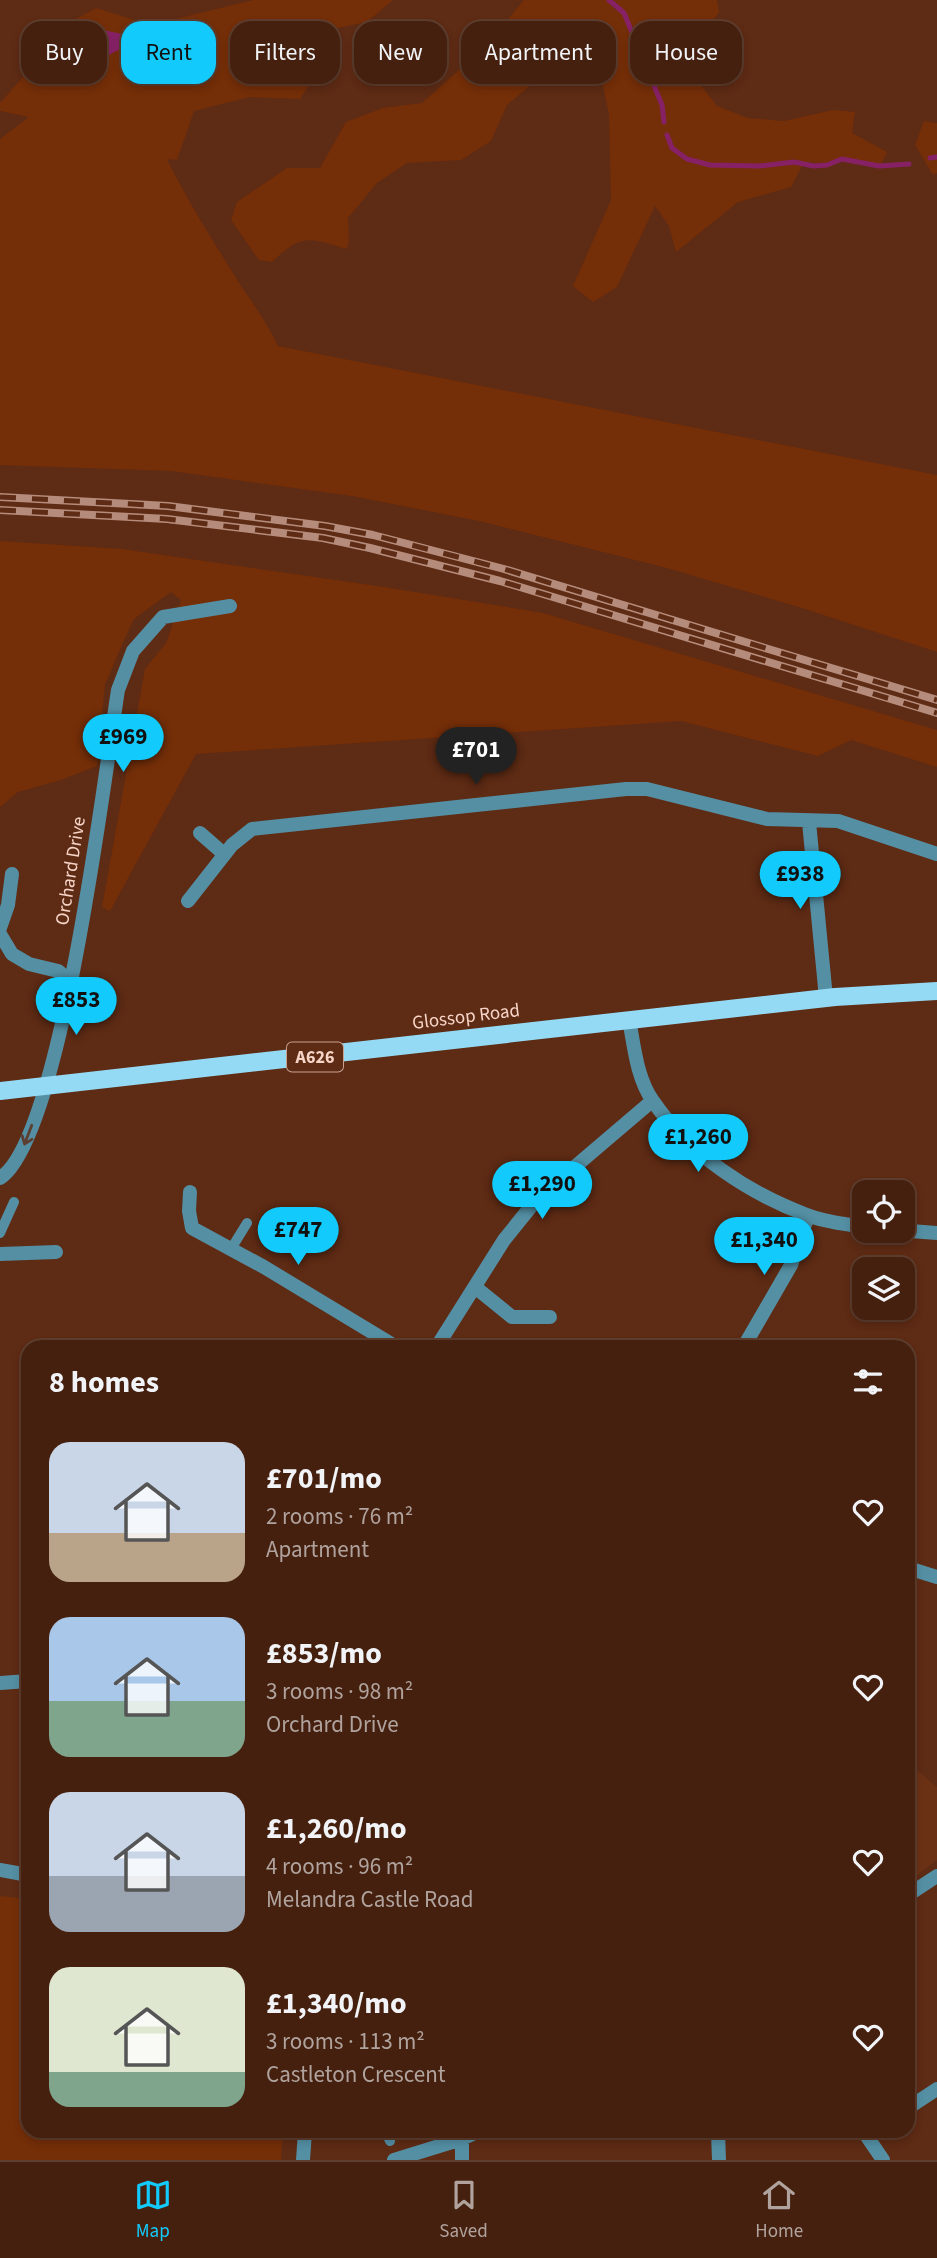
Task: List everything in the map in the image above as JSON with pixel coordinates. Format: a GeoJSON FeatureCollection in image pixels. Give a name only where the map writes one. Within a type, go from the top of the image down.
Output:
{"type":"FeatureCollection","features":[{"type":"Feature","properties":{"kind":"main road","name":"Glossop Road"},"geometry":{"type":"LineString","coordinates":[[0,1091],[353,1053],[629,1019],[826,998],[937,991]]}},
{"type":"Feature","properties":{"kind":"street","name":"Orchard Drive"},"geometry":{"type":"LineString","coordinates":[[0,1178],[7,1174],[20,1156],[48,1084],[81,936],[118,690],[133,651],[163,617],[230,606]]}},
{"type":"Feature","properties":{"kind":"street"},"geometry":{"type":"LineString","coordinates":[[188,901],[232,845],[252,829],[626,789],[647,789],[767,819],[809,822],[828,820],[857,826],[937,854]]}},
{"type":"Feature","properties":{"kind":"street"},"geometry":{"type":"LineString","coordinates":[[809,822],[826,998]]}},
{"type":"Feature","properties":{"kind":"street"},"geometry":{"type":"LineString","coordinates":[[200,833],[224,854]]}},
{"type":"Feature","properties":{"kind":"street"},"geometry":{"type":"LineString","coordinates":[[0,928],[8,905],[12,874]]}},
{"type":"Feature","properties":{"kind":"street"},"geometry":{"type":"LineString","coordinates":[[0,934],[12,954],[29,964],[58,971],[70,981]]}},
{"type":"Feature","properties":{"kind":"street"},"geometry":{"type":"LineString","coordinates":[[629,1019],[634,1049],[652,1101],[708,1160],[747,1187],[808,1216],[852,1225]]}},
{"type":"Feature","properties":{"kind":"street"},"geometry":{"type":"LineString","coordinates":[[441,1340],[503,1240],[537,1199],[652,1101]]}},
{"type":"Feature","properties":{"kind":"street"},"geometry":{"type":"LineString","coordinates":[[190,1192],[192,1228],[385,1340]]}},
{"type":"Feature","properties":{"kind":"street"},"geometry":{"type":"LineString","coordinates":[[748,1340],[791,1265],[808,1216]]}},
{"type":"Feature","properties":{"kind":"street"},"geometry":{"type":"LineString","coordinates":[[915,1231],[937,1233]]}},
{"type":"Feature","properties":{"kind":"street"},"geometry":{"type":"LineString","coordinates":[[0,1254],[57,1252]]}},
{"type":"Feature","properties":{"kind":"street"},"geometry":{"type":"LineString","coordinates":[[475,1287],[512,1317],[550,1317]]}},
{"type":"Feature","properties":{"kind":"street"},"geometry":{"type":"LineString","coordinates":[[915,1570],[937,1577]]}},
{"type":"Feature","properties":{"kind":"street"},"geometry":{"type":"LineString","coordinates":[[0,1683],[21,1682]]}},
{"type":"Feature","properties":{"kind":"street"},"geometry":{"type":"LineString","coordinates":[[0,1870],[21,1874]]}},
{"type":"Feature","properties":{"kind":"street"},"geometry":{"type":"LineString","coordinates":[[915,1890],[937,1876]]}},
{"type":"Feature","properties":{"kind":"street"},"geometry":{"type":"LineString","coordinates":[[915,2103],[937,2089]]}},
{"type":"Feature","properties":{"kind":"street"},"geometry":{"type":"LineString","coordinates":[[303,2160],[305,2138]]}},
{"type":"Feature","properties":{"kind":"street"},"geometry":{"type":"LineString","coordinates":[[394,2160],[452,2138]]}},
{"type":"Feature","properties":{"kind":"street"},"geometry":{"type":"LineString","coordinates":[[460,2138],[462,2160]]}},
{"type":"Feature","properties":{"kind":"street"},"geometry":{"type":"LineString","coordinates":[[718,2138],[719,2160]]}},
{"type":"Feature","properties":{"kind":"street"},"geometry":{"type":"LineString","coordinates":[[868,2138],[883,2160]]}},
{"type":"Feature","properties":{"kind":"lane"},"geometry":{"type":"LineString","coordinates":[[0,1233],[14,1202]]}},
{"type":"Feature","properties":{"kind":"lane"},"geometry":{"type":"LineString","coordinates":[[231,1249],[247,1223]]}},
{"type":"Feature","properties":{"kind":"shaded area"},"geometry":{"type":"Polygon","coordinates":[[[253,0],[393,0],[368,21],[354,21],[354,25],[340,28],[340,21],[230,21],[230,84],[309,84],[300,99],[250,97],[194,111],[177,160],[167,159],[183,191],[278,346],[937,475],[937,652],[667,568],[479,521],[352,496],[171,471],[0,465],[0,139],[29,117],[0,111],[0,103],[21,79],[21,84],[107,84],[107,21],[72,21],[96,8],[138,21],[121,21],[121,84],[216,84],[216,21],[167,21],[253,0]]]}},
{"type":"Feature","properties":{"kind":"shaded area"},"geometry":{"type":"Polygon","coordinates":[[[524,0],[717,0],[719,12],[713,21],[630,21],[630,84],[700,84],[717,106],[748,118],[784,121],[833,110],[855,112],[852,133],[887,152],[881,165],[842,157],[826,163],[804,162],[791,187],[738,202],[676,252],[669,226],[655,206],[617,287],[593,302],[573,286],[611,200],[609,114],[603,84],[616,84],[616,21],[506,21],[524,0]]]}},
{"type":"Feature","properties":{"kind":"shaded area"},"geometry":{"type":"Polygon","coordinates":[[[107,31],[121,34],[121,49],[107,56],[107,31]]]}},
{"type":"Feature","properties":{"kind":"shaded area"},"geometry":{"type":"Polygon","coordinates":[[[461,68],[461,84],[532,84],[507,105],[491,141],[461,160],[407,163],[377,183],[348,218],[349,243],[346,249],[306,240],[291,246],[272,262],[259,260],[231,220],[237,202],[287,168],[320,168],[346,122],[383,108],[422,103],[443,84],[447,84],[461,68]]]}},
{"type":"Feature","properties":{"kind":"shaded area"},"geometry":{"type":"Polygon","coordinates":[[[924,121],[937,123],[937,173],[933,175],[915,145],[924,121]]]}},
{"type":"Feature","properties":{"kind":"shaded area"},"geometry":{"type":"Polygon","coordinates":[[[0,541],[122,549],[543,613],[937,730],[937,767],[851,740],[818,756],[681,721],[196,754],[110,911],[102,907],[145,669],[166,643],[181,600],[171,592],[134,619],[105,685],[97,766],[18,792],[0,807],[0,541]]]}},
{"type":"Feature","properties":{"kind":"shaded area"},"geometry":{"type":"Polygon","coordinates":[[[915,1769],[937,1787],[937,1860],[915,1877],[915,1769]]]}},
{"type":"Feature","properties":{"kind":"shaded area"},"geometry":{"type":"Polygon","coordinates":[[[0,1896],[21,1898],[21,2138],[283,2138],[281,2160],[0,2160],[0,1896]]]}},
{"type":"Feature","properties":{"kind":"waterway"},"geometry":{"type":"LineString","coordinates":[[609,0],[624,13],[662,105],[664,122]]}},
{"type":"Feature","properties":{"kind":"waterway"},"geometry":{"type":"LineString","coordinates":[[667,135],[672,148],[687,159],[710,165],[759,166],[794,162],[814,166],[827,165],[842,159],[879,166],[909,164]]}},
{"type":"Feature","properties":{"kind":"waterway"},"geometry":{"type":"LineString","coordinates":[[930,158],[937,157]]}},
{"type":"Feature","properties":{"kind":"railway"},"geometry":{"type":"LineString","coordinates":[[0,497],[168,506],[325,526],[373,535],[504,569],[937,700]]}},
{"type":"Feature","properties":{"kind":"railway"},"geometry":{"type":"LineString","coordinates":[[0,510],[167,519],[323,538],[370,548],[500,581],[937,713]]}}]}
